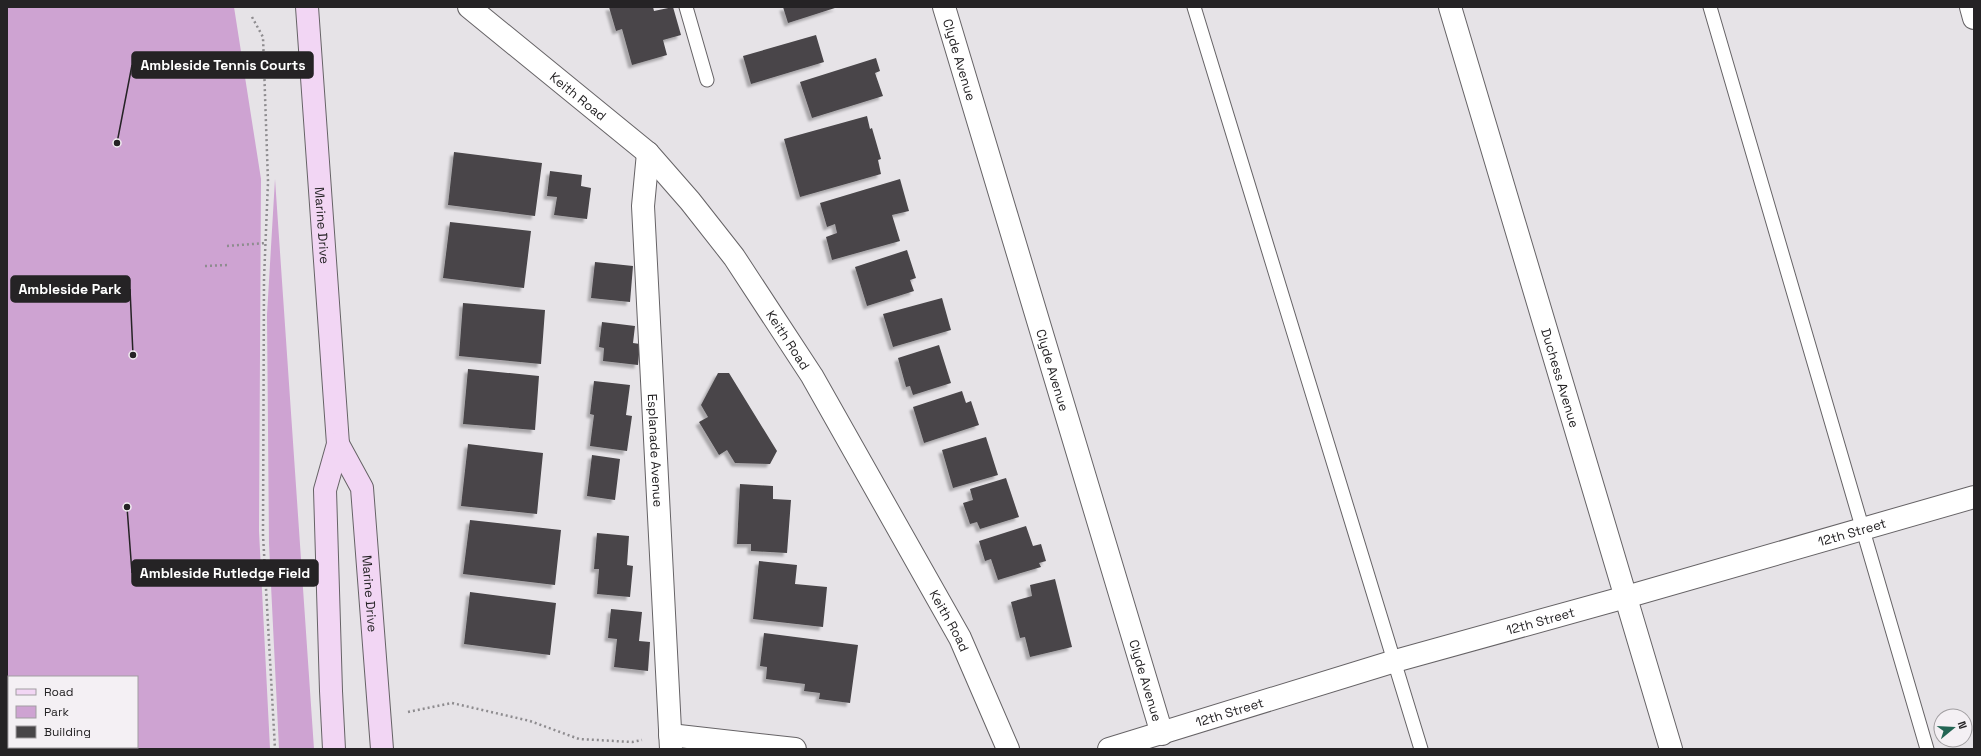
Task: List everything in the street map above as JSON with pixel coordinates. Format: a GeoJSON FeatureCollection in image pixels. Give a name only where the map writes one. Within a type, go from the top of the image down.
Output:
{"type":"FeatureCollection","features":[{"type":"Feature","properties":{"kind":"main road","name":"Marine Drive"},"geometry":{"type":"LineString","coordinates":[[307,7],[338,444],[325,490],[334,749]]}},
{"type":"Feature","properties":{"kind":"main road","name":"Marine Drive"},"geometry":{"type":"LineString","coordinates":[[338,444],[362,488],[382,749]]}},
{"type":"Feature","properties":{"kind":"street","name":"Keith Road"},"geometry":{"type":"LineString","coordinates":[[469,7],[648,152],[690,201],[734,257],[812,376],[960,638],[1008,749]]}},
{"type":"Feature","properties":{"kind":"street","name":"Clyde Avenue"},"geometry":{"type":"LineString","coordinates":[[944,7],[1162,734]]}},
{"type":"Feature","properties":{"kind":"street","name":"Duchess Avenue"},"geometry":{"type":"LineString","coordinates":[[1450,7],[1671,749]]}},
{"type":"Feature","properties":{"kind":"street"},"geometry":{"type":"LineString","coordinates":[[1971,7],[1974,18]]}},
{"type":"Feature","properties":{"kind":"street","name":"Esplanade Avenue"},"geometry":{"type":"LineString","coordinates":[[648,152],[643,206],[671,742]]}},
{"type":"Feature","properties":{"kind":"street","name":"12th Street"},"geometry":{"type":"LineString","coordinates":[[1109,749],[1162,734],[1395,661],[1626,597],[1974,497]]}},
{"type":"Feature","properties":{"kind":"street"},"geometry":{"type":"LineString","coordinates":[[671,742],[795,749]]}},
{"type":"Feature","properties":{"kind":"lane"},"geometry":{"type":"LineString","coordinates":[[686,7],[707,80]]}},
{"type":"Feature","properties":{"kind":"lane"},"geometry":{"type":"LineString","coordinates":[[1194,7],[1421,749]]}},
{"type":"Feature","properties":{"kind":"lane"},"geometry":{"type":"LineString","coordinates":[[1710,7],[1927,749]]}},
{"type":"Feature","properties":{"kind":"path"},"geometry":{"type":"LineString","coordinates":[[252,17],[263,37],[268,182],[264,279],[263,534],[274,749]]}},
{"type":"Feature","properties":{"kind":"path"},"geometry":{"type":"LineString","coordinates":[[227,246],[266,243]]}},
{"type":"Feature","properties":{"kind":"path"},"geometry":{"type":"LineString","coordinates":[[205,266],[228,265]]}},
{"type":"Feature","properties":{"kind":"path"},"geometry":{"type":"LineString","coordinates":[[403,713],[452,703],[530,721],[579,739],[632,742],[671,742]]}},
{"type":"Feature","properties":{"kind":"green space"},"geometry":{"type":"Polygon","coordinates":[[[7,7],[234,7],[261,179],[259,531],[270,749],[7,749],[7,7]]]}},
{"type":"Feature","properties":{"kind":"green space"},"geometry":{"type":"Polygon","coordinates":[[[275,179],[314,749],[279,749],[269,544],[267,315],[275,179]]]}},
{"type":"Feature","properties":{"kind":"building"},"geometry":{"type":"Polygon","coordinates":[[[609,7],[653,7],[654,11],[673,7],[681,35],[663,40],[667,55],[632,65],[622,29],[616,31],[609,7]]]}},
{"type":"Feature","properties":{"kind":"building"},"geometry":{"type":"Polygon","coordinates":[[[783,7],[838,7],[788,23],[783,7]]]}},
{"type":"Feature","properties":{"kind":"building"},"geometry":{"type":"Polygon","coordinates":[[[816,35],[824,62],[751,84],[743,56],[816,35]]]}},
{"type":"Feature","properties":{"kind":"building"},"geometry":{"type":"Polygon","coordinates":[[[876,58],[880,71],[875,73],[883,96],[812,118],[800,82],[876,58]]]}},
{"type":"Feature","properties":{"kind":"building"},"geometry":{"type":"Polygon","coordinates":[[[867,116],[881,159],[878,160],[881,174],[800,197],[784,139],[867,116]]]}},
{"type":"Feature","properties":{"kind":"building"},"geometry":{"type":"Polygon","coordinates":[[[454,152],[542,163],[535,216],[448,205],[454,152]]]}},
{"type":"Feature","properties":{"kind":"building"},"geometry":{"type":"Polygon","coordinates":[[[550,171],[582,175],[581,186],[591,188],[587,219],[554,215],[557,197],[547,196],[550,171]]]}},
{"type":"Feature","properties":{"kind":"building"},"geometry":{"type":"Polygon","coordinates":[[[900,179],[909,211],[892,215],[900,241],[832,260],[826,237],[837,233],[835,224],[827,227],[820,203],[900,179]]]}},
{"type":"Feature","properties":{"kind":"building"},"geometry":{"type":"Polygon","coordinates":[[[450,222],[531,231],[524,288],[443,278],[450,222]]]}},
{"type":"Feature","properties":{"kind":"building"},"geometry":{"type":"Polygon","coordinates":[[[907,250],[916,278],[910,280],[914,291],[867,306],[855,267],[907,250]]]}},
{"type":"Feature","properties":{"kind":"building"},"geometry":{"type":"Polygon","coordinates":[[[595,262],[633,266],[630,302],[591,298],[595,262]]]}},
{"type":"Feature","properties":{"kind":"building"},"geometry":{"type":"Polygon","coordinates":[[[942,298],[951,330],[893,347],[883,314],[942,298]]]}},
{"type":"Feature","properties":{"kind":"building"},"geometry":{"type":"Polygon","coordinates":[[[463,303],[545,310],[541,364],[459,356],[463,303]]]}},
{"type":"Feature","properties":{"kind":"building"},"geometry":{"type":"Polygon","coordinates":[[[602,322],[635,326],[633,343],[640,344],[638,365],[603,361],[604,348],[599,347],[602,322]]]}},
{"type":"Feature","properties":{"kind":"building"},"geometry":{"type":"Polygon","coordinates":[[[939,345],[951,383],[913,395],[910,386],[906,387],[898,358],[939,345]]]}},
{"type":"Feature","properties":{"kind":"building"},"geometry":{"type":"Polygon","coordinates":[[[468,369],[539,376],[535,430],[463,424],[468,369]]]}},
{"type":"Feature","properties":{"kind":"building"},"geometry":{"type":"Polygon","coordinates":[[[718,373],[729,373],[777,451],[770,464],[735,463],[727,450],[719,455],[699,422],[708,417],[701,405],[718,373]]]}},
{"type":"Feature","properties":{"kind":"building"},"geometry":{"type":"Polygon","coordinates":[[[594,381],[630,385],[626,415],[632,416],[627,451],[590,446],[594,415],[590,414],[594,381]]]}},
{"type":"Feature","properties":{"kind":"building"},"geometry":{"type":"Polygon","coordinates":[[[962,391],[966,403],[971,401],[979,425],[924,443],[913,407],[962,391]]]}},
{"type":"Feature","properties":{"kind":"building"},"geometry":{"type":"Polygon","coordinates":[[[986,437],[998,475],[953,488],[942,450],[986,437]]]}},
{"type":"Feature","properties":{"kind":"building"},"geometry":{"type":"Polygon","coordinates":[[[468,444],[543,453],[537,514],[461,506],[468,444]]]}},
{"type":"Feature","properties":{"kind":"building"},"geometry":{"type":"Polygon","coordinates":[[[592,455],[620,459],[615,500],[587,496],[592,455]]]}},
{"type":"Feature","properties":{"kind":"building"},"geometry":{"type":"Polygon","coordinates":[[[1006,478],[1019,517],[980,529],[977,522],[970,524],[963,503],[973,500],[970,489],[1006,478]]]}},
{"type":"Feature","properties":{"kind":"building"},"geometry":{"type":"Polygon","coordinates":[[[740,484],[773,486],[773,499],[791,500],[787,553],[751,551],[751,544],[737,544],[740,484]]]}},
{"type":"Feature","properties":{"kind":"building"},"geometry":{"type":"Polygon","coordinates":[[[470,520],[561,530],[555,585],[463,574],[470,520]]]}},
{"type":"Feature","properties":{"kind":"building"},"geometry":{"type":"Polygon","coordinates":[[[1026,526],[1033,546],[1041,544],[1046,561],[1039,563],[1041,567],[998,580],[991,559],[985,561],[979,541],[1026,526]]]}},
{"type":"Feature","properties":{"kind":"building"},"geometry":{"type":"Polygon","coordinates":[[[597,533],[629,536],[627,565],[633,566],[630,597],[597,594],[599,569],[594,569],[597,533]]]}},
{"type":"Feature","properties":{"kind":"building"},"geometry":{"type":"Polygon","coordinates":[[[759,561],[797,565],[795,584],[827,587],[823,627],[753,619],[759,561]]]}},
{"type":"Feature","properties":{"kind":"building"},"geometry":{"type":"Polygon","coordinates":[[[1055,579],[1072,647],[1030,657],[1025,637],[1020,638],[1011,602],[1032,596],[1030,585],[1055,579]]]}},
{"type":"Feature","properties":{"kind":"building"},"geometry":{"type":"Polygon","coordinates":[[[470,592],[556,603],[550,655],[464,644],[470,592]]]}},
{"type":"Feature","properties":{"kind":"building"},"geometry":{"type":"Polygon","coordinates":[[[611,609],[642,612],[639,641],[650,642],[648,671],[614,667],[617,639],[608,638],[611,609]]]}},
{"type":"Feature","properties":{"kind":"building"},"geometry":{"type":"Polygon","coordinates":[[[764,633],[858,645],[850,703],[819,699],[820,693],[804,691],[805,684],[766,679],[767,667],[760,666],[764,633]]]}},
{"type":"Feature","properties":{"kind":"place","name":"Ambleside Tennis Courts"},"geometry":{"type":"Point","coordinates":[117,143]}},
{"type":"Feature","properties":{"kind":"place","name":"Ambleside Park"},"geometry":{"type":"Point","coordinates":[133,355]}},
{"type":"Feature","properties":{"kind":"place","name":"Ambleside Rutledge Field"},"geometry":{"type":"Point","coordinates":[127,507]}}]}
